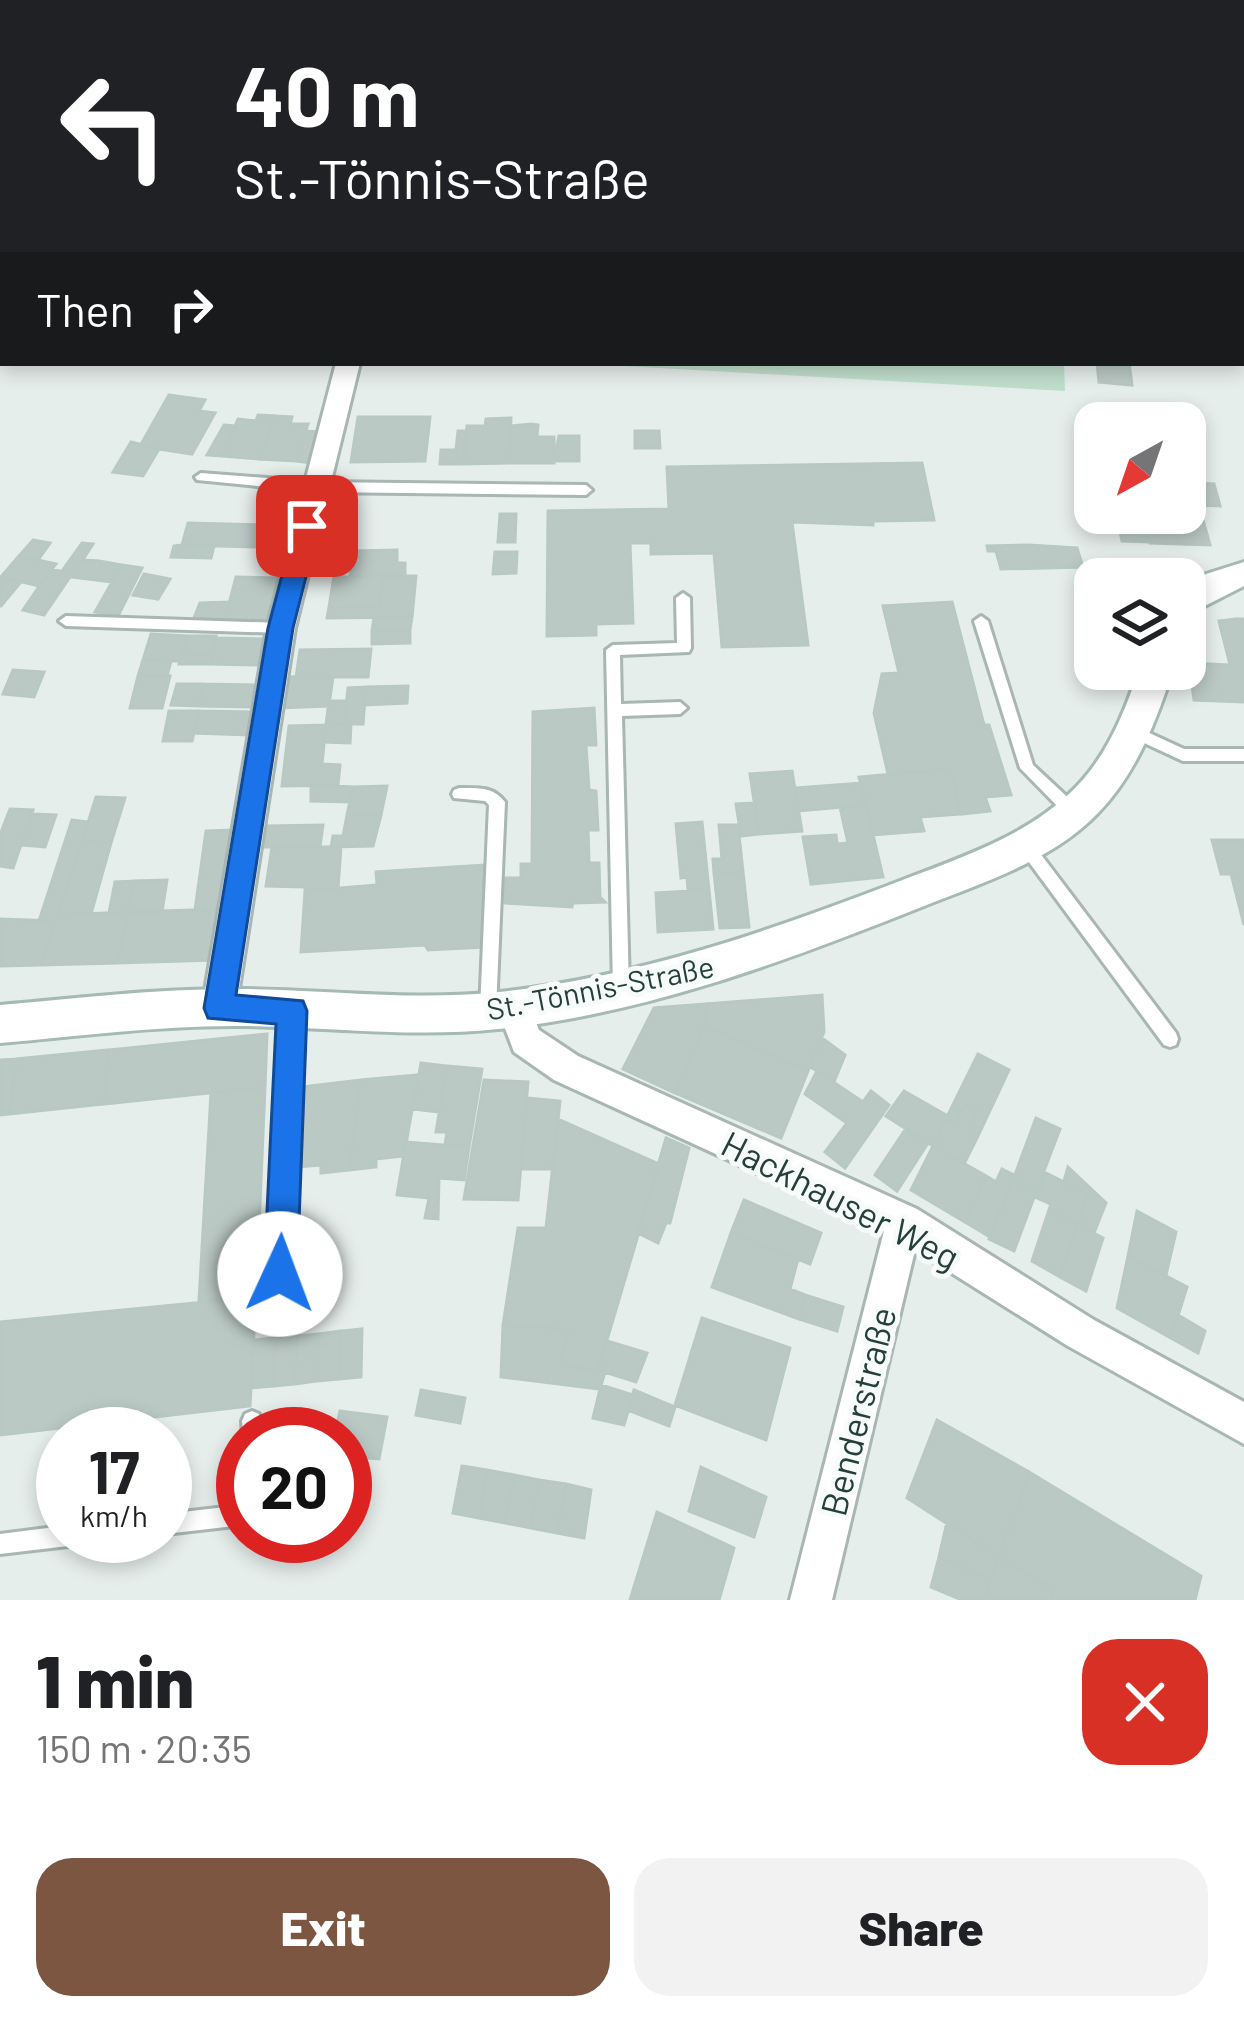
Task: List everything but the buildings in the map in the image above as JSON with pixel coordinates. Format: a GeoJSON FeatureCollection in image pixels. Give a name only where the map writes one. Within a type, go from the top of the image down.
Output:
{"type":"FeatureCollection","features":[{"type":"Feature","properties":{"kind":"main road"},"geometry":{"type":"LineString","coordinates":[[1206,590],[1244,574]]}},
{"type":"Feature","properties":{"kind":"main road","name":"St.-Tönnis-Straße"},"geometry":{"type":"LineString","coordinates":[[0,1024],[219,1008],[435,1016],[501,1009],[703,971],[837,924],[1025,844],[1101,785],[1147,690]]}},
{"type":"Feature","properties":{"kind":"street"},"geometry":{"type":"LineString","coordinates":[[219,1008],[281,628],[346,366]]}},
{"type":"Feature","properties":{"kind":"street","name":"Hackhauser Weg"},"geometry":{"type":"LineString","coordinates":[[501,1009],[526,1041],[566,1068],[904,1222],[1081,1333],[1244,1424]]}},
{"type":"Feature","properties":{"kind":"street","name":"Benderstraße"},"geometry":{"type":"LineString","coordinates":[[811,1600],[904,1222]]}},
{"type":"Feature","properties":{"kind":"lane"},"geometry":{"type":"LineString","coordinates":[[201,477],[317,487],[586,490]]}},
{"type":"Feature","properties":{"kind":"lane"},"geometry":{"type":"LineString","coordinates":[[621,988],[613,650],[684,648],[683,598]]}},
{"type":"Feature","properties":{"kind":"lane"},"geometry":{"type":"LineString","coordinates":[[66,621],[281,628]]}},
{"type":"Feature","properties":{"kind":"lane"},"geometry":{"type":"LineString","coordinates":[[981,621],[1028,768],[1072,811]]}},
{"type":"Feature","properties":{"kind":"lane"},"geometry":{"type":"LineString","coordinates":[[614,710],[680,708]]}},
{"type":"Feature","properties":{"kind":"lane"},"geometry":{"type":"LineString","coordinates":[[1131,730],[1183,755],[1244,755]]}},
{"type":"Feature","properties":{"kind":"lane"},"geometry":{"type":"LineString","coordinates":[[459,794],[488,795],[497,802],[501,1009]]}},
{"type":"Feature","properties":{"kind":"lane"},"geometry":{"type":"LineString","coordinates":[[1025,844],[1170,1039]]}},
{"type":"Feature","properties":{"kind":"lane"},"geometry":{"type":"LineString","coordinates":[[278,1317],[292,1011]]}},
{"type":"Feature","properties":{"kind":"lane"},"geometry":{"type":"LineString","coordinates":[[0,1544],[36,1540]]}},
{"type":"Feature","properties":{"kind":"green space"},"geometry":{"type":"Polygon","coordinates":[[[625,366],[1064,366],[1065,391],[625,366]]]}},
{"type":"Feature","properties":{"kind":"route"},"geometry":{"type":"LineString","coordinates":[[280,1274],[292,1011],[219,1008],[281,628],[307,526]]}}]}
